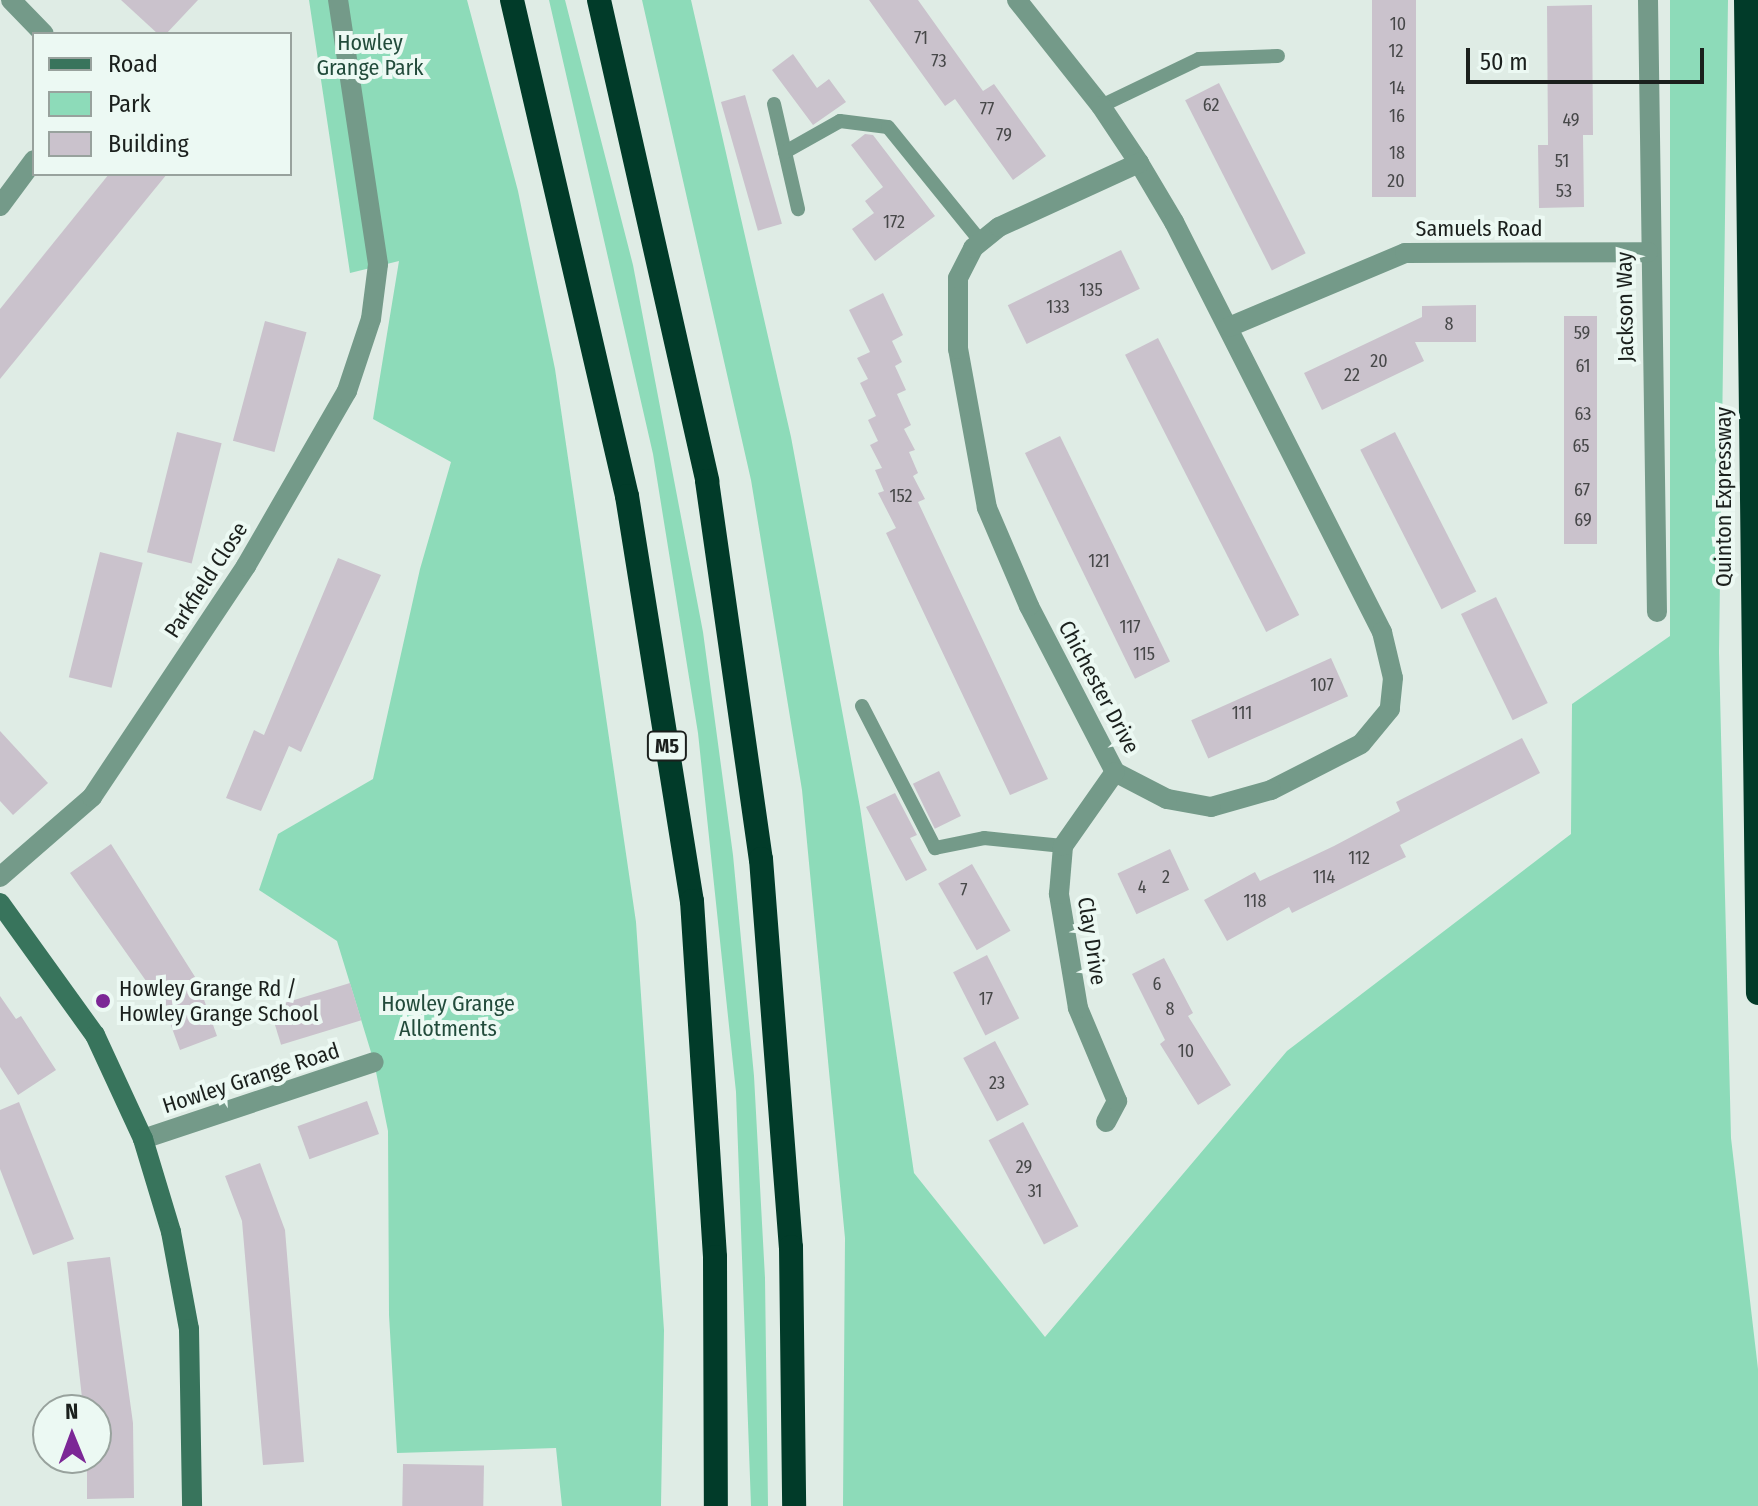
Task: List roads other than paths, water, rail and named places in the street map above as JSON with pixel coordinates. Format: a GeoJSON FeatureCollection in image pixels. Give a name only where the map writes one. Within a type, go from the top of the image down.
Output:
{"type":"FeatureCollection","features":[{"type":"Feature","properties":{"kind":"highway","name":"M5"},"geometry":{"type":"LineString","coordinates":[[512,0],[627,496],[692,901],[715,1257],[716,1506]]}},
{"type":"Feature","properties":{"kind":"highway"},"geometry":{"type":"LineString","coordinates":[[599,0],[707,481],[761,859],[791,1247],[794,1506]]}},
{"type":"Feature","properties":{"kind":"highway","name":"Quinton Expressway"},"geometry":{"type":"LineString","coordinates":[[1746,0],[1758,993]]}},
{"type":"Feature","properties":{"kind":"street"},"geometry":{"type":"LineString","coordinates":[[11,0],[42,32]]}},
{"type":"Feature","properties":{"kind":"street","name":"Parkfield Close"},"geometry":{"type":"LineString","coordinates":[[0,877],[92,797],[246,566],[347,391],[371,319],[378,264],[338,0]]}},
{"type":"Feature","properties":{"kind":"street","name":"Chichester Drive"},"geometry":{"type":"LineString","coordinates":[[1017,0],[1101,106],[1139,163],[1229,327],[1382,632],[1393,678],[1390,709],[1361,744],[1271,790],[1211,807],[1167,799],[1115,772],[1029,606],[987,508],[958,349],[958,278],[981,242],[999,227],[1139,163]]}},
{"type":"Feature","properties":{"kind":"street","name":"Jackson Way"},"geometry":{"type":"LineString","coordinates":[[1648,0],[1648,252],[1657,612]]}},
{"type":"Feature","properties":{"kind":"street"},"geometry":{"type":"LineString","coordinates":[[0,206],[32,163]]}},
{"type":"Feature","properties":{"kind":"street","name":"Samuels Road"},"geometry":{"type":"LineString","coordinates":[[1229,327],[1405,253],[1648,252]]}},
{"type":"Feature","properties":{"kind":"street"},"geometry":{"type":"LineString","coordinates":[[1063,846],[1115,772]]}},
{"type":"Feature","properties":{"kind":"street","name":"Clay Drive"},"geometry":{"type":"LineString","coordinates":[[1063,846],[1059,894],[1078,1008],[1117,1101],[1106,1122]]}},
{"type":"Feature","properties":{"kind":"street","name":"Howley Grange Road"},"geometry":{"type":"LineString","coordinates":[[0,903],[95,1035],[143,1139],[171,1232],[189,1329],[192,1506]]}},
{"type":"Feature","properties":{"kind":"street","name":"Howley Grange Road"},"geometry":{"type":"LineString","coordinates":[[143,1139],[374,1062]]}},
{"type":"Feature","properties":{"kind":"lane"},"geometry":{"type":"LineString","coordinates":[[1101,106],[1199,59],[1278,56]]}},
{"type":"Feature","properties":{"kind":"lane"},"geometry":{"type":"LineString","coordinates":[[774,104],[798,209]]}},
{"type":"Feature","properties":{"kind":"lane"},"geometry":{"type":"LineString","coordinates":[[785,152],[840,121],[888,127],[981,242]]}},
{"type":"Feature","properties":{"kind":"lane"},"geometry":{"type":"LineString","coordinates":[[862,706],[935,848],[984,838],[1063,846]]}},
{"type":"Feature","properties":{"kind":"place","name":"Howley Grange Rd / Howley Grange School"},"geometry":{"type":"Point","coordinates":[103,1001]}},
{"type":"Feature","properties":{"kind":"park label","name":"Howley Grange Park"},"geometry":{"type":"Point","coordinates":[370,54]}},
{"type":"Feature","properties":{"kind":"park label","name":"Howley Grange Allotments"},"geometry":{"type":"Point","coordinates":[448,1016]}}]}
